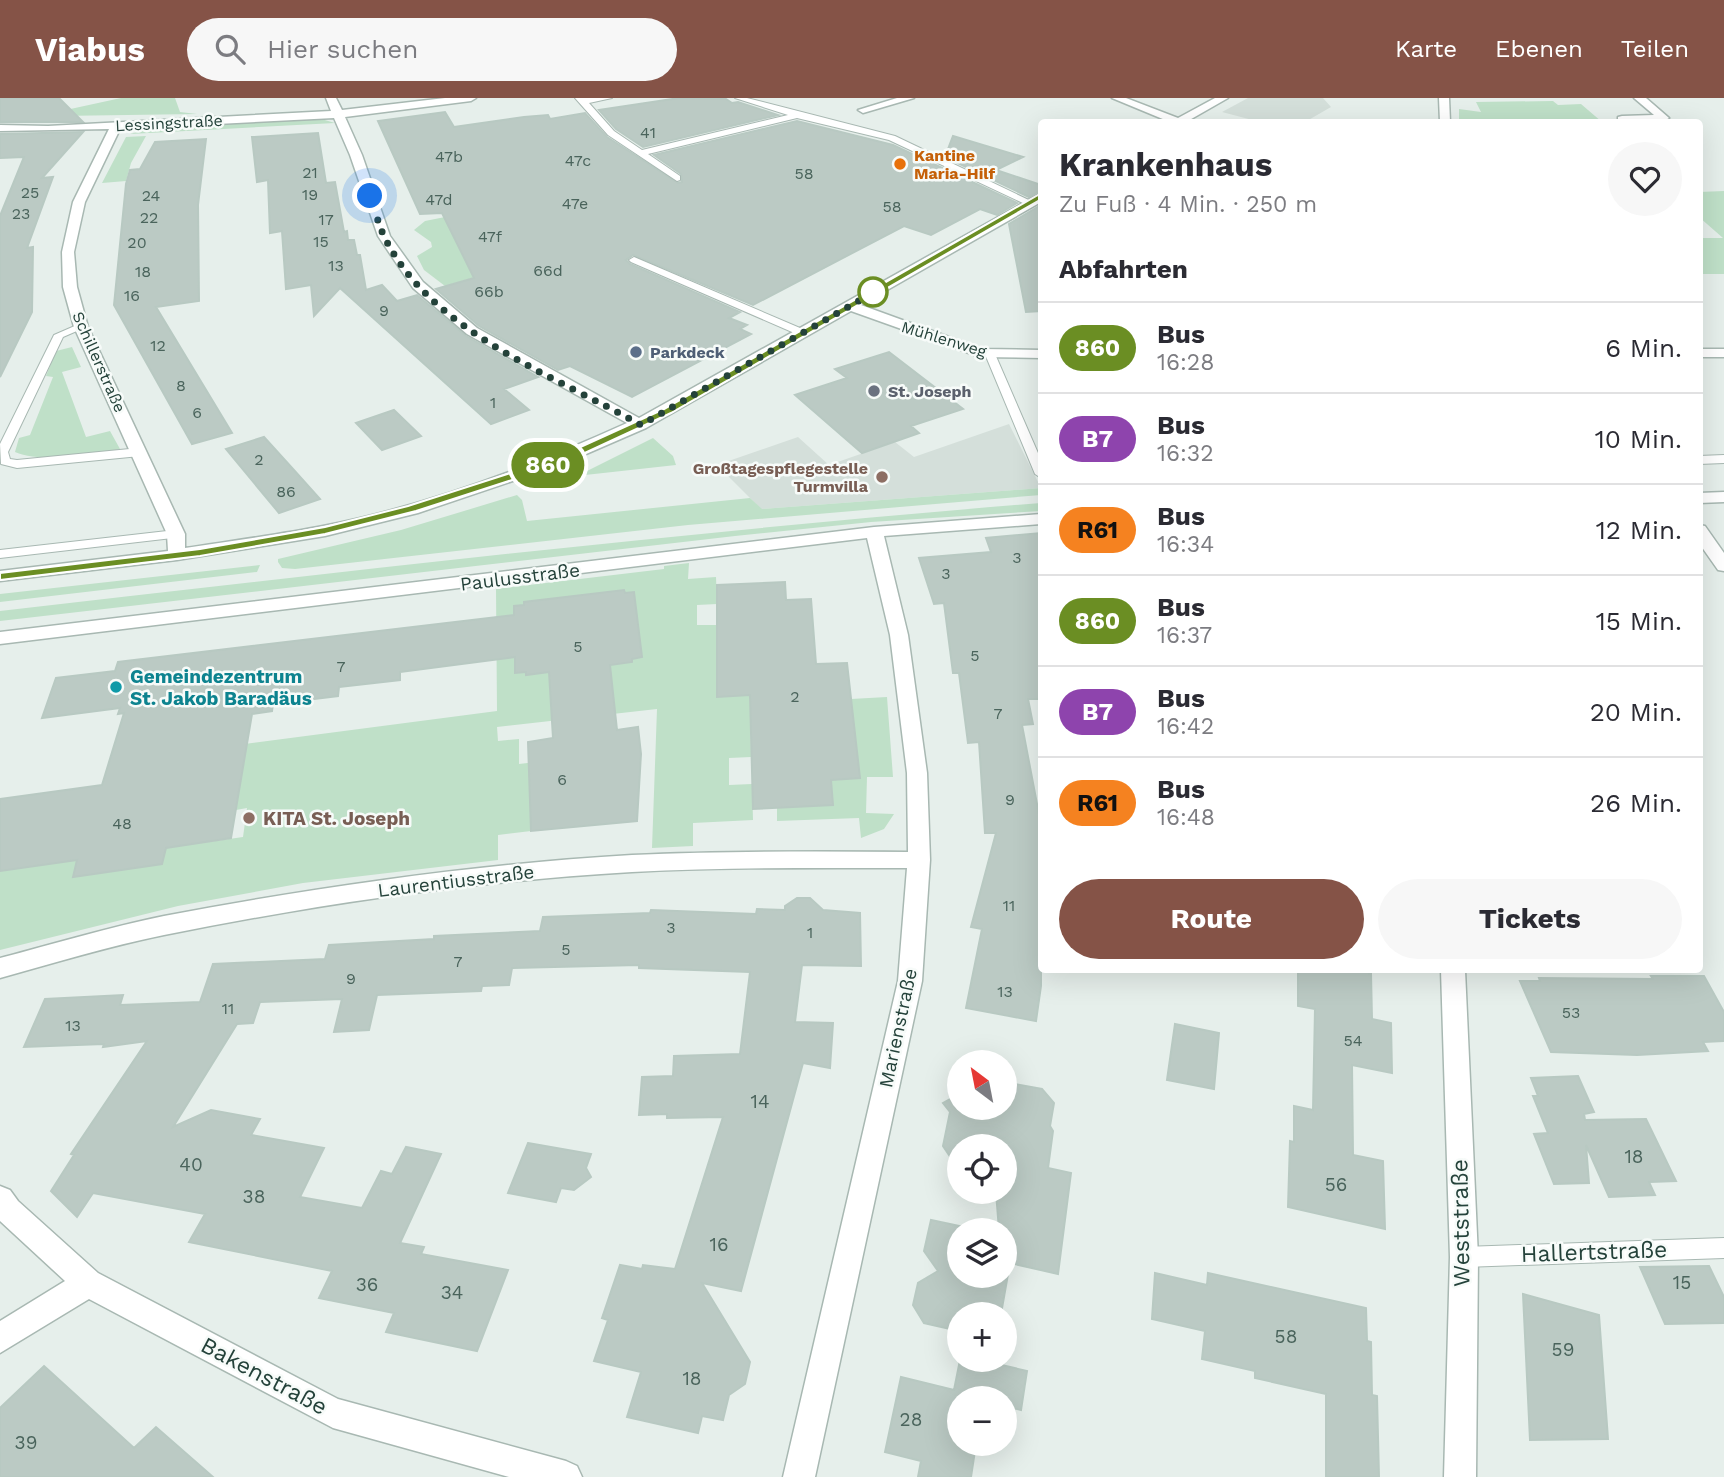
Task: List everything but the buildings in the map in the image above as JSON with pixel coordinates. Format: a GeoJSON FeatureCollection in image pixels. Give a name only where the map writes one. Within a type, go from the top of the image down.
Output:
{"type":"FeatureCollection","features":[{"type":"Feature","properties":{"kind":"street"},"geometry":{"type":"LineString","coordinates":[[331,98],[384,236],[418,285],[472,331],[641,425]]}},
{"type":"Feature","properties":{"kind":"street","name":"Lessingstraße"},"geometry":{"type":"LineString","coordinates":[[0,128],[116,126],[339,114],[471,98]]}},
{"type":"Feature","properties":{"kind":"street"},"geometry":{"type":"LineString","coordinates":[[863,110],[909,98]]}},
{"type":"Feature","properties":{"kind":"street"},"geometry":{"type":"LineString","coordinates":[[1117,98],[1171,119]]}},
{"type":"Feature","properties":{"kind":"street"},"geometry":{"type":"LineString","coordinates":[[1184,119],[1223,98]]}},
{"type":"Feature","properties":{"kind":"street"},"geometry":{"type":"LineString","coordinates":[[1444,98],[1445,119]]}},
{"type":"Feature","properties":{"kind":"street"},"geometry":{"type":"LineString","coordinates":[[1622,119],[1664,118],[1639,98]]}},
{"type":"Feature","properties":{"kind":"street","name":"Schillerstraße"},"geometry":{"type":"LineString","coordinates":[[116,126],[79,202],[70,239],[70,287],[81,327],[176,534],[177,555]]}},
{"type":"Feature","properties":{"kind":"street"},"geometry":{"type":"LineString","coordinates":[[0,576],[268,542],[412,509],[557,461],[641,425],[1035,200]]}},
{"type":"Feature","properties":{"kind":"street","name":"Mühlenweg"},"geometry":{"type":"LineString","coordinates":[[849,306],[990,355],[1038,354]]}},
{"type":"Feature","properties":{"kind":"street"},"geometry":{"type":"LineString","coordinates":[[1703,353],[1724,353]]}},
{"type":"Feature","properties":{"kind":"street"},"geometry":{"type":"LineString","coordinates":[[1703,498],[1724,498]]}},
{"type":"Feature","properties":{"kind":"street","name":"Paulusstraße"},"geometry":{"type":"LineString","coordinates":[[0,638],[874,533],[1038,519]]}},
{"type":"Feature","properties":{"kind":"street","name":"Marienstraße"},"geometry":{"type":"LineString","coordinates":[[799,1477],[910,981],[919,860],[917,772],[899,635],[874,533]]}},
{"type":"Feature","properties":{"kind":"street"},"geometry":{"type":"LineString","coordinates":[[1703,536],[1724,566]]}},
{"type":"Feature","properties":{"kind":"street","name":"Laurentiusstraße"},"geometry":{"type":"LineString","coordinates":[[0,968],[161,926],[293,902],[438,882],[629,864],[748,859],[919,860]]}},
{"type":"Feature","properties":{"kind":"street","name":"Weststraße"},"geometry":{"type":"LineString","coordinates":[[1453,973],[1464,1257],[1460,1477]]}},
{"type":"Feature","properties":{"kind":"street","name":"Bakenstraße"},"geometry":{"type":"LineString","coordinates":[[0,1199],[8,1210],[88,1283],[333,1413],[566,1477]]}},
{"type":"Feature","properties":{"kind":"street"},"geometry":{"type":"LineString","coordinates":[[0,1338],[88,1283]]}},
{"type":"Feature","properties":{"kind":"lane"},"geometry":{"type":"LineString","coordinates":[[581,100],[608,98]]}},
{"type":"Feature","properties":{"kind":"lane"},"geometry":{"type":"LineString","coordinates":[[739,98],[796,116],[892,138],[1035,200]]}},
{"type":"Feature","properties":{"kind":"lane"},"geometry":{"type":"LineString","coordinates":[[581,100],[611,133],[677,178]]}},
{"type":"Feature","properties":{"kind":"lane"},"geometry":{"type":"LineString","coordinates":[[642,153],[796,116]]}},
{"type":"Feature","properties":{"kind":"lane"},"geometry":{"type":"LineString","coordinates":[[634,260],[803,333]]}},
{"type":"Feature","properties":{"kind":"lane"},"geometry":{"type":"LineString","coordinates":[[81,327],[59,335],[2,452],[5,461],[16,464],[140,452]]}},
{"type":"Feature","properties":{"kind":"lane"},"geometry":{"type":"LineString","coordinates":[[990,355],[1038,467]]}},
{"type":"Feature","properties":{"kind":"lane"},"geometry":{"type":"LineString","coordinates":[[1703,460],[1724,459]]}},
{"type":"Feature","properties":{"kind":"lane"},"geometry":{"type":"LineString","coordinates":[[0,554],[176,534]]}},
{"type":"Feature","properties":{"kind":"lane","name":"Hallertstraße"},"geometry":{"type":"LineString","coordinates":[[1464,1257],[1724,1248]]}},
{"type":"Feature","properties":{"kind":"shaded area"},"geometry":{"type":"Polygon","coordinates":[[[1248,98],[1323,98],[1331,107],[1310,119],[1249,119],[1222,112],[1248,98]]]}},
{"type":"Feature","properties":{"kind":"shaded area","name":"Großtagespflegestelle Turmvilla"},"geometry":{"type":"Polygon","coordinates":[[[1009,424],[1038,482],[1038,488],[761,509],[717,465],[798,437],[829,465],[895,442],[914,457],[1009,424]]]}},
{"type":"Feature","properties":{"kind":"green space"},"geometry":{"type":"Polygon","coordinates":[[[121,98],[175,98],[180,112],[197,114],[58,116],[52,113],[121,98]]]}},
{"type":"Feature","properties":{"kind":"green space"},"geometry":{"type":"Polygon","coordinates":[[[1553,101],[1558,105],[1581,104],[1598,119],[1459,119],[1459,109],[1481,112],[1476,102],[1553,101]]]}},
{"type":"Feature","properties":{"kind":"green space"},"geometry":{"type":"Polygon","coordinates":[[[318,118],[335,123],[130,134],[157,127],[318,118]]]}},
{"type":"Feature","properties":{"kind":"green space"},"geometry":{"type":"Polygon","coordinates":[[[146,136],[131,163],[126,181],[102,183],[126,137],[146,136]]]}},
{"type":"Feature","properties":{"kind":"green space"},"geometry":{"type":"Polygon","coordinates":[[[1724,191],[1724,274],[1703,274],[1703,238],[1723,238],[1703,220],[1703,192],[1724,191]]]}},
{"type":"Feature","properties":{"kind":"green space"},"geometry":{"type":"Polygon","coordinates":[[[455,215],[489,273],[445,286],[424,270],[417,256],[432,247],[431,242],[414,230],[425,221],[455,215]]]}},
{"type":"Feature","properties":{"kind":"green space"},"geometry":{"type":"Polygon","coordinates":[[[72,347],[81,367],[62,372],[86,437],[110,431],[120,449],[52,458],[15,452],[19,438],[30,435],[53,377],[46,376],[56,351],[72,347]]]}},
{"type":"Feature","properties":{"kind":"green space"},"geometry":{"type":"Polygon","coordinates":[[[653,438],[673,456],[676,465],[576,476],[575,488],[545,490],[541,487],[587,471],[653,438]]]}},
{"type":"Feature","properties":{"kind":"green space"},"geometry":{"type":"Polygon","coordinates":[[[1038,488],[1038,495],[688,525],[295,569],[282,568],[278,562],[278,559],[401,530],[517,495],[522,500],[527,521],[750,498],[762,509],[1038,488]]]}},
{"type":"Feature","properties":{"kind":"green space"},"geometry":{"type":"Polygon","coordinates":[[[1038,503],[1038,511],[871,522],[735,536],[0,621],[0,611],[650,539],[1038,503]]]}},
{"type":"Feature","properties":{"kind":"green space"},"geometry":{"type":"Polygon","coordinates":[[[689,563],[688,579],[716,577],[717,604],[697,605],[697,625],[717,625],[717,697],[750,695],[751,757],[729,758],[729,785],[752,784],[753,820],[693,823],[693,846],[652,848],[657,709],[497,727],[498,741],[519,739],[519,764],[544,761],[529,780],[531,831],[498,835],[498,860],[303,883],[178,906],[0,950],[0,871],[77,860],[74,877],[162,864],[166,848],[243,837],[247,808],[236,810],[243,766],[124,782],[129,759],[497,711],[496,589],[664,569],[664,566],[689,563]]]}},
{"type":"Feature","properties":{"kind":"green space"},"geometry":{"type":"Polygon","coordinates":[[[260,565],[257,572],[0,602],[0,594],[260,565]]]}},
{"type":"Feature","properties":{"kind":"green space"},"geometry":{"type":"Polygon","coordinates":[[[887,697],[893,777],[867,777],[866,813],[894,814],[884,829],[861,838],[859,818],[777,821],[777,808],[833,805],[831,780],[859,778],[851,699],[887,697]]]}},
{"type":"Feature","properties":{"kind":"bus line","name":"860"},"geometry":{"type":"LineString","coordinates":[[0,576],[268,542],[412,509],[502,481],[641,425],[1038,199]]}},
{"type":"Feature","properties":{"kind":"place","name":"Kantine Maria-Hilf"},"geometry":{"type":"Point","coordinates":[900,164]}},
{"type":"Feature","properties":{"kind":"place","name":"Parkdeck"},"geometry":{"type":"Point","coordinates":[636,352]}},
{"type":"Feature","properties":{"kind":"place","name":"St. Joseph"},"geometry":{"type":"Point","coordinates":[874,391]}},
{"type":"Feature","properties":{"kind":"place","name":"Großtagespflegestelle Turmvilla"},"geometry":{"type":"Point","coordinates":[882,477]}},
{"type":"Feature","properties":{"kind":"place","name":"Gemeindezentrum St. Jakob Baradäus"},"geometry":{"type":"Point","coordinates":[116,687]}},
{"type":"Feature","properties":{"kind":"place","name":"KITA St. Joseph"},"geometry":{"type":"Point","coordinates":[249,818]}},
{"type":"Feature","properties":{"kind":"route"},"geometry":{"type":"LineString","coordinates":[[370,196],[384,236],[401,264],[442,308],[510,355],[641,425],[876,291],[873,292]]}}]}
